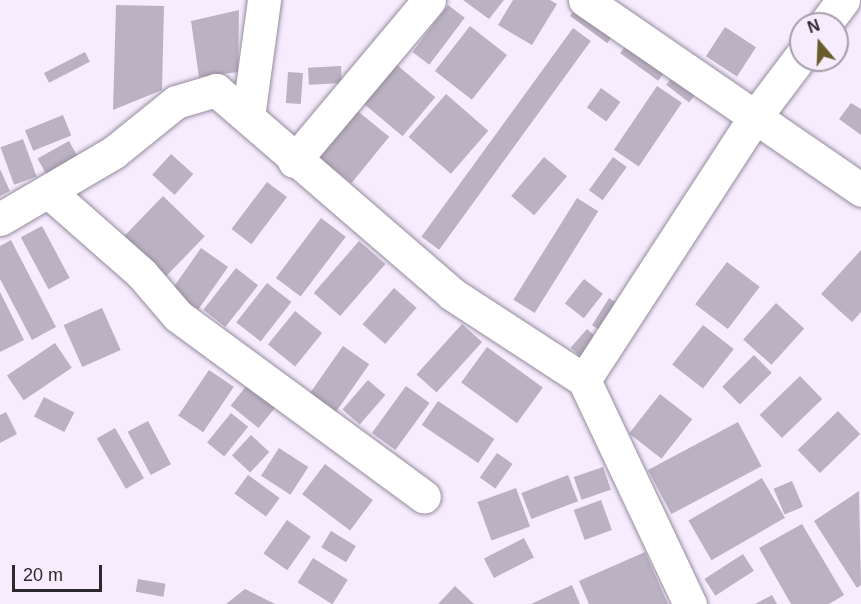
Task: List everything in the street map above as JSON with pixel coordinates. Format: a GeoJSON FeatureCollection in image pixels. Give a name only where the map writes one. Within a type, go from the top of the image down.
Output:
{"type":"FeatureCollection","features":[{"type":"Feature","properties":{"kind":"street"},"geometry":{"type":"LineString","coordinates":[[248,117],[264,0]]}},
{"type":"Feature","properties":{"kind":"street"},"geometry":{"type":"LineString","coordinates":[[294,161],[429,0]]}},
{"type":"Feature","properties":{"kind":"street"},"geometry":{"type":"LineString","coordinates":[[594,3],[861,190]]}},
{"type":"Feature","properties":{"kind":"street"},"geometry":{"type":"LineString","coordinates":[[584,380],[755,117],[789,72]]}},
{"type":"Feature","properties":{"kind":"street"},"geometry":{"type":"LineString","coordinates":[[0,219],[114,152],[176,102],[216,90],[294,161],[452,294],[584,380],[690,604]]}},
{"type":"Feature","properties":{"kind":"street"},"geometry":{"type":"LineString","coordinates":[[48,191],[142,274],[178,316],[424,497]]}},
{"type":"Feature","properties":{"kind":"building"},"geometry":{"type":"Polygon","coordinates":[[[463,0],[504,0],[489,19],[463,0]]]}},
{"type":"Feature","properties":{"kind":"building"},"geometry":{"type":"Polygon","coordinates":[[[513,0],[550,0],[557,4],[532,45],[498,25],[513,0]]]}},
{"type":"Feature","properties":{"kind":"building"},"geometry":{"type":"Polygon","coordinates":[[[116,5],[164,6],[162,90],[113,110],[116,5]]]}},
{"type":"Feature","properties":{"kind":"building"},"geometry":{"type":"Polygon","coordinates":[[[448,5],[465,18],[429,65],[412,52],[448,5]]]}},
{"type":"Feature","properties":{"kind":"building"},"geometry":{"type":"Polygon","coordinates":[[[576,8],[613,35],[607,43],[570,16],[576,8]]]}},
{"type":"Feature","properties":{"kind":"building"},"geometry":{"type":"Polygon","coordinates":[[[239,10],[238,72],[199,77],[191,21],[239,10]]]}},
{"type":"Feature","properties":{"kind":"building"},"geometry":{"type":"Polygon","coordinates":[[[470,26],[507,55],[472,100],[435,71],[470,26]]]}},
{"type":"Feature","properties":{"kind":"building"},"geometry":{"type":"Polygon","coordinates":[[[725,27],[756,47],[737,77],[706,56],[725,27]]]}},
{"type":"Feature","properties":{"kind":"building"},"geometry":{"type":"Polygon","coordinates":[[[573,28],[591,41],[439,250],[421,237],[573,28]]]}},
{"type":"Feature","properties":{"kind":"building"},"geometry":{"type":"Polygon","coordinates":[[[629,41],[667,69],[658,81],[620,53],[629,41]]]}},
{"type":"Feature","properties":{"kind":"building"},"geometry":{"type":"Polygon","coordinates":[[[85,52],[90,62],[49,83],[44,73],[85,52]]]}},
{"type":"Feature","properties":{"kind":"building"},"geometry":{"type":"Polygon","coordinates":[[[397,65],[435,97],[403,136],[364,104],[397,65]]]}},
{"type":"Feature","properties":{"kind":"building"},"geometry":{"type":"Polygon","coordinates":[[[341,66],[342,83],[309,85],[308,68],[341,66]]]}},
{"type":"Feature","properties":{"kind":"building"},"geometry":{"type":"Polygon","coordinates":[[[288,72],[303,73],[301,104],[286,103],[288,72]]]}},
{"type":"Feature","properties":{"kind":"building"},"geometry":{"type":"Polygon","coordinates":[[[673,76],[696,94],[689,103],[666,85],[673,76]]]}},
{"type":"Feature","properties":{"kind":"building"},"geometry":{"type":"Polygon","coordinates":[[[657,86],[682,103],[639,167],[614,150],[657,86]]]}},
{"type":"Feature","properties":{"kind":"building"},"geometry":{"type":"Polygon","coordinates":[[[601,88],[620,102],[606,122],[587,107],[601,88]]]}},
{"type":"Feature","properties":{"kind":"building"},"geometry":{"type":"Polygon","coordinates":[[[446,94],[488,131],[451,174],[409,137],[446,94]]]}},
{"type":"Feature","properties":{"kind":"building"},"geometry":{"type":"Polygon","coordinates":[[[851,103],[861,109],[861,135],[839,119],[851,103]]]}},
{"type":"Feature","properties":{"kind":"building"},"geometry":{"type":"Polygon","coordinates":[[[355,109],[389,137],[351,183],[317,156],[355,109]]]}},
{"type":"Feature","properties":{"kind":"building"},"geometry":{"type":"Polygon","coordinates":[[[63,115],[71,135],[33,151],[25,130],[63,115]]]}},
{"type":"Feature","properties":{"kind":"building"},"geometry":{"type":"Polygon","coordinates":[[[23,139],[37,177],[14,185],[0,147],[23,139]]]}},
{"type":"Feature","properties":{"kind":"building"},"geometry":{"type":"Polygon","coordinates":[[[69,141],[78,157],[46,174],[38,158],[69,141]]]}},
{"type":"Feature","properties":{"kind":"building"},"geometry":{"type":"Polygon","coordinates":[[[171,154],[193,174],[175,195],[152,175],[171,154]]]}},
{"type":"Feature","properties":{"kind":"building"},"geometry":{"type":"Polygon","coordinates":[[[544,157],[567,176],[534,215],[511,196],[544,157]]]}},
{"type":"Feature","properties":{"kind":"building"},"geometry":{"type":"Polygon","coordinates":[[[613,157],[627,167],[603,200],[589,190],[613,157]]]}},
{"type":"Feature","properties":{"kind":"building"},"geometry":{"type":"Polygon","coordinates":[[[0,169],[10,191],[0,196],[0,169]]]}},
{"type":"Feature","properties":{"kind":"building"},"geometry":{"type":"Polygon","coordinates":[[[267,182],[287,197],[251,244],[231,229],[267,182]]]}},
{"type":"Feature","properties":{"kind":"building"},"geometry":{"type":"Polygon","coordinates":[[[163,196],[205,236],[160,282],[119,242],[163,196]]]}},
{"type":"Feature","properties":{"kind":"building"},"geometry":{"type":"Polygon","coordinates":[[[577,198],[598,211],[535,313],[513,300],[577,198]]]}},
{"type":"Feature","properties":{"kind":"building"},"geometry":{"type":"Polygon","coordinates":[[[321,218],[346,237],[301,297],[276,278],[321,218]]]}},
{"type":"Feature","properties":{"kind":"building"},"geometry":{"type":"Polygon","coordinates":[[[42,226],[70,278],[49,289],[21,237],[42,226]]]}},
{"type":"Feature","properties":{"kind":"building"},"geometry":{"type":"Polygon","coordinates":[[[11,240],[56,327],[32,340],[0,279],[0,246],[11,240]]]}},
{"type":"Feature","properties":{"kind":"building"},"geometry":{"type":"Polygon","coordinates":[[[359,241],[385,264],[340,316],[314,293],[359,241]]]}},
{"type":"Feature","properties":{"kind":"building"},"geometry":{"type":"Polygon","coordinates":[[[201,248],[228,267],[198,310],[171,291],[201,248]]]}},
{"type":"Feature","properties":{"kind":"building"},"geometry":{"type":"Polygon","coordinates":[[[861,250],[861,312],[852,322],[821,294],[861,250]]]}},
{"type":"Feature","properties":{"kind":"building"},"geometry":{"type":"Polygon","coordinates":[[[727,262],[760,287],[728,329],[695,304],[727,262]]]}},
{"type":"Feature","properties":{"kind":"building"},"geometry":{"type":"Polygon","coordinates":[[[236,268],[258,285],[225,327],[203,310],[236,268]]]}},
{"type":"Feature","properties":{"kind":"building"},"geometry":{"type":"Polygon","coordinates":[[[584,279],[603,294],[584,318],[565,303],[584,279]]]}},
{"type":"Feature","properties":{"kind":"building"},"geometry":{"type":"Polygon","coordinates":[[[267,283],[291,302],[261,341],[236,322],[267,283]]]}},
{"type":"Feature","properties":{"kind":"building"},"geometry":{"type":"Polygon","coordinates":[[[394,288],[417,308],[385,344],[363,324],[394,288]]]}},
{"type":"Feature","properties":{"kind":"building"},"geometry":{"type":"Polygon","coordinates":[[[0,292],[24,340],[0,352],[0,292]]]}},
{"type":"Feature","properties":{"kind":"building"},"geometry":{"type":"Polygon","coordinates":[[[609,298],[628,310],[611,337],[592,325],[609,298]]]}},
{"type":"Feature","properties":{"kind":"building"},"geometry":{"type":"Polygon","coordinates":[[[776,303],[804,328],[771,365],[743,339],[776,303]]]}},
{"type":"Feature","properties":{"kind":"building"},"geometry":{"type":"Polygon","coordinates":[[[102,308],[121,350],[82,367],[64,325],[102,308]]]}},
{"type":"Feature","properties":{"kind":"building"},"geometry":{"type":"Polygon","coordinates":[[[295,311],[322,333],[295,366],[268,344],[295,311]]]}},
{"type":"Feature","properties":{"kind":"building"},"geometry":{"type":"Polygon","coordinates":[[[462,324],[482,342],[437,393],[416,375],[462,324]]]}},
{"type":"Feature","properties":{"kind":"building"},"geometry":{"type":"Polygon","coordinates":[[[703,325],[734,349],[703,388],[672,364],[703,325]]]}},
{"type":"Feature","properties":{"kind":"building"},"geometry":{"type":"Polygon","coordinates":[[[587,329],[604,344],[588,363],[571,348],[587,329]]]}},
{"type":"Feature","properties":{"kind":"building"},"geometry":{"type":"Polygon","coordinates":[[[55,343],[72,368],[24,400],[7,375],[55,343]]]}},
{"type":"Feature","properties":{"kind":"building"},"geometry":{"type":"Polygon","coordinates":[[[343,346],[369,364],[335,413],[309,394],[343,346]]]}},
{"type":"Feature","properties":{"kind":"building"},"geometry":{"type":"Polygon","coordinates":[[[487,347],[543,388],[517,423],[461,383],[487,347]]]}},
{"type":"Feature","properties":{"kind":"building"},"geometry":{"type":"Polygon","coordinates":[[[754,355],[772,373],[740,404],[722,387],[754,355]]]}},
{"type":"Feature","properties":{"kind":"building"},"geometry":{"type":"Polygon","coordinates":[[[209,370],[234,387],[203,432],[178,416],[209,370]]]}},
{"type":"Feature","properties":{"kind":"building"},"geometry":{"type":"Polygon","coordinates":[[[800,376],[822,399],[782,438],[760,415],[800,376]]]}},
{"type":"Feature","properties":{"kind":"building"},"geometry":{"type":"Polygon","coordinates":[[[252,379],[280,402],[259,428],[231,405],[252,379]]]}},
{"type":"Feature","properties":{"kind":"building"},"geometry":{"type":"Polygon","coordinates":[[[368,380],[385,395],[360,425],[342,409],[368,380]]]}},
{"type":"Feature","properties":{"kind":"building"},"geometry":{"type":"Polygon","coordinates":[[[406,386],[429,403],[395,450],[372,433],[406,386]]]}},
{"type":"Feature","properties":{"kind":"building"},"geometry":{"type":"Polygon","coordinates":[[[660,394],[692,419],[662,459],[629,433],[660,394]]]}},
{"type":"Feature","properties":{"kind":"building"},"geometry":{"type":"Polygon","coordinates":[[[44,397],[74,412],[64,432],[34,417],[44,397]]]}},
{"type":"Feature","properties":{"kind":"building"},"geometry":{"type":"Polygon","coordinates":[[[438,401],[494,439],[478,463],[422,425],[438,401]]]}},
{"type":"Feature","properties":{"kind":"building"},"geometry":{"type":"Polygon","coordinates":[[[838,411],[860,434],[820,473],[798,450],[838,411]]]}},
{"type":"Feature","properties":{"kind":"building"},"geometry":{"type":"Polygon","coordinates":[[[6,412],[17,434],[0,443],[0,415],[6,412]]]}},
{"type":"Feature","properties":{"kind":"building"},"geometry":{"type":"Polygon","coordinates":[[[231,413],[248,427],[224,456],[207,443],[231,413]]]}},
{"type":"Feature","properties":{"kind":"building"},"geometry":{"type":"Polygon","coordinates":[[[148,421],[171,464],[151,475],[128,432],[148,421]]]}},
{"type":"Feature","properties":{"kind":"building"},"geometry":{"type":"Polygon","coordinates":[[[738,422],[761,466],[671,514],[648,470],[738,422]]]}},
{"type":"Feature","properties":{"kind":"building"},"geometry":{"type":"Polygon","coordinates":[[[115,428],[144,478],[126,489],[97,438],[115,428]]]}},
{"type":"Feature","properties":{"kind":"building"},"geometry":{"type":"Polygon","coordinates":[[[251,435],[269,452],[250,473],[232,455],[251,435]]]}},
{"type":"Feature","properties":{"kind":"building"},"geometry":{"type":"Polygon","coordinates":[[[279,448],[308,467],[290,495],[261,476],[279,448]]]}},
{"type":"Feature","properties":{"kind":"building"},"geometry":{"type":"Polygon","coordinates":[[[497,453],[513,464],[495,488],[480,478],[497,453]]]}},
{"type":"Feature","properties":{"kind":"building"},"geometry":{"type":"Polygon","coordinates":[[[325,464],[373,500],[350,530],[302,494],[325,464]]]}},
{"type":"Feature","properties":{"kind":"building"},"geometry":{"type":"Polygon","coordinates":[[[603,467],[611,490],[582,500],[574,477],[603,467]]]}},
{"type":"Feature","properties":{"kind":"building"},"geometry":{"type":"Polygon","coordinates":[[[248,475],[280,498],[266,517],[234,494],[248,475]]]}},
{"type":"Feature","properties":{"kind":"building"},"geometry":{"type":"Polygon","coordinates":[[[568,475],[578,501],[531,519],[521,493],[568,475]]]}},
{"type":"Feature","properties":{"kind":"building"},"geometry":{"type":"Polygon","coordinates":[[[762,478],[785,518],[711,560],[688,520],[762,478]]]}},
{"type":"Feature","properties":{"kind":"building"},"geometry":{"type":"Polygon","coordinates":[[[792,481],[803,507],[785,515],[774,489],[792,481]]]}},
{"type":"Feature","properties":{"kind":"building"},"geometry":{"type":"Polygon","coordinates":[[[516,488],[530,527],[491,541],[477,502],[516,488]]]}},
{"type":"Feature","properties":{"kind":"building"},"geometry":{"type":"Polygon","coordinates":[[[859,491],[861,585],[857,588],[814,521],[859,491]]]}},
{"type":"Feature","properties":{"kind":"building"},"geometry":{"type":"Polygon","coordinates":[[[601,500],[612,530],[585,540],[574,510],[601,500]]]}},
{"type":"Feature","properties":{"kind":"building"},"geometry":{"type":"Polygon","coordinates":[[[287,520],[311,537],[287,570],[263,554],[287,520]]]}},
{"type":"Feature","properties":{"kind":"building"},"geometry":{"type":"Polygon","coordinates":[[[802,524],[844,595],[829,604],[791,604],[759,548],[802,524]]]}},
{"type":"Feature","properties":{"kind":"building"},"geometry":{"type":"Polygon","coordinates":[[[331,531],[356,546],[346,562],[321,547],[331,531]]]}},
{"type":"Feature","properties":{"kind":"building"},"geometry":{"type":"Polygon","coordinates":[[[524,538],[534,558],[494,578],[484,558],[524,538]]]}},
{"type":"Feature","properties":{"kind":"building"},"geometry":{"type":"Polygon","coordinates":[[[645,552],[668,604],[589,604],[579,581],[645,552]]]}},
{"type":"Feature","properties":{"kind":"building"},"geometry":{"type":"Polygon","coordinates":[[[743,554],[754,571],[715,596],[704,579],[743,554]]]}},
{"type":"Feature","properties":{"kind":"building"},"geometry":{"type":"Polygon","coordinates":[[[313,558],[348,580],[333,604],[298,583],[313,558]]]}},
{"type":"Feature","properties":{"kind":"building"},"geometry":{"type":"Polygon","coordinates":[[[138,579],[166,584],[163,597],[136,592],[138,579]]]}},
{"type":"Feature","properties":{"kind":"building"},"geometry":{"type":"Polygon","coordinates":[[[572,585],[580,604],[531,604],[572,585]]]}},
{"type":"Feature","properties":{"kind":"building"},"geometry":{"type":"Polygon","coordinates":[[[455,586],[474,604],[438,604],[455,586]]]}},
{"type":"Feature","properties":{"kind":"building"},"geometry":{"type":"Polygon","coordinates":[[[245,589],[275,604],[226,604],[245,589]]]}},
{"type":"Feature","properties":{"kind":"building"},"geometry":{"type":"Polygon","coordinates":[[[772,595],[777,604],[755,604],[772,595]]]}}]}
